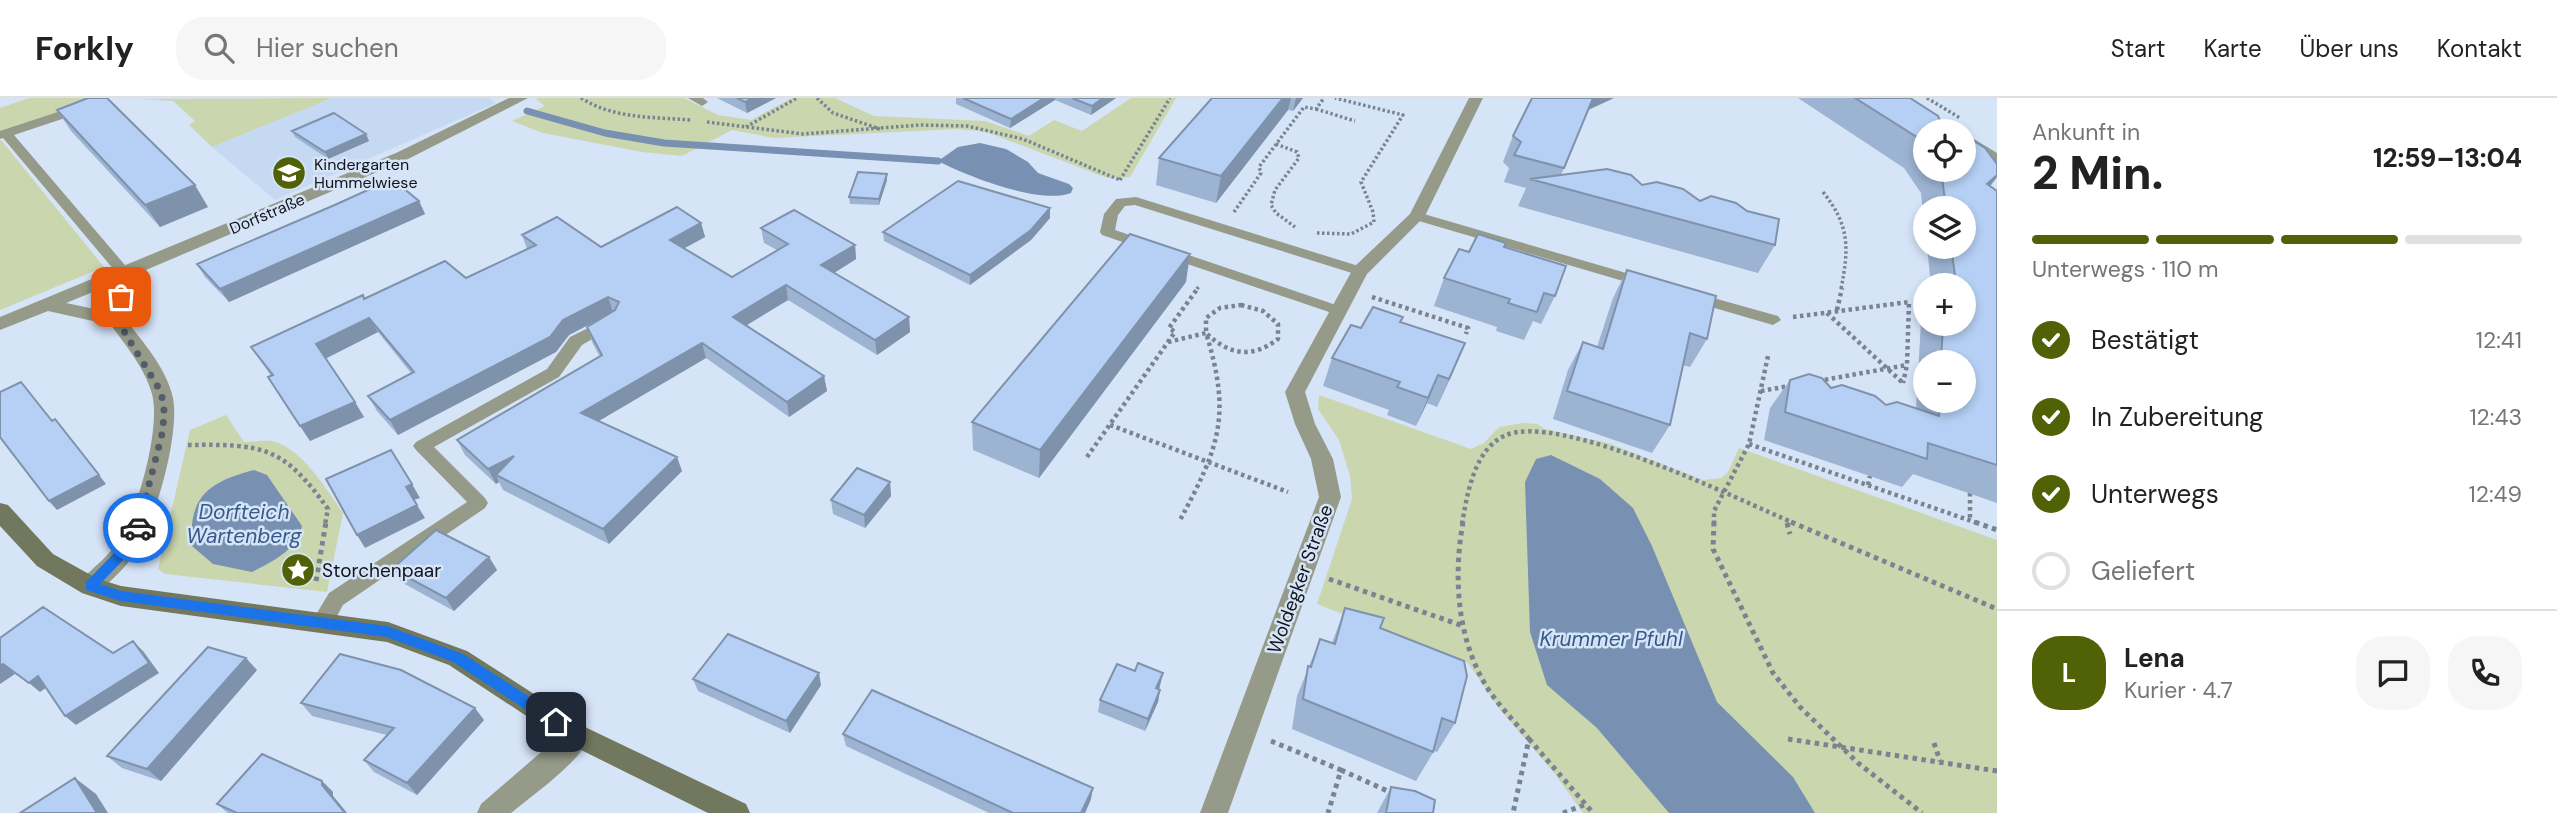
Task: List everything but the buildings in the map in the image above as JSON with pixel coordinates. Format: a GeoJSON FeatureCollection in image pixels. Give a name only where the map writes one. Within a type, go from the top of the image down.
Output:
{"type":"FeatureCollection","features":[{"type":"Feature","properties":{"kind":"main road"},"geometry":{"type":"LineString","coordinates":[[0,511],[46,560],[90,586],[121,596],[387,632],[458,658],[578,736],[736,813]]}},
{"type":"Feature","properties":{"kind":"street","name":"Dorfstraße"},"geometry":{"type":"LineString","coordinates":[[0,324],[125,274],[401,156],[521,98]]}},
{"type":"Feature","properties":{"kind":"street","name":"Woldegker Straße"},"geometry":{"type":"LineString","coordinates":[[1214,813],[1331,497],[1322,459],[1305,424],[1295,392],[1360,271],[1417,216],[1476,98]]}},
{"type":"Feature","properties":{"kind":"street"},"geometry":{"type":"LineString","coordinates":[[90,586],[125,549],[139,527],[159,446],[164,408],[161,392],[117,320],[125,274]]}},
{"type":"Feature","properties":{"kind":"street"},"geometry":{"type":"LineString","coordinates":[[48,305],[117,320]]}},
{"type":"Feature","properties":{"kind":"street"},"geometry":{"type":"LineString","coordinates":[[491,813],[578,736]]}},
{"type":"Feature","properties":{"kind":"lane"},"geometry":{"type":"LineString","coordinates":[[95,103],[3,134],[125,274]]}},
{"type":"Feature","properties":{"kind":"lane"},"geometry":{"type":"LineString","coordinates":[[1976,145],[1997,159]]}},
{"type":"Feature","properties":{"kind":"lane"},"geometry":{"type":"LineString","coordinates":[[1337,310],[1107,232],[1111,214],[1121,202],[1136,201],[1360,271]]}},
{"type":"Feature","properties":{"kind":"lane"},"geometry":{"type":"LineString","coordinates":[[1417,216],[1773,320]]}},
{"type":"Feature","properties":{"kind":"lane"},"geometry":{"type":"LineString","coordinates":[[320,623],[336,599],[479,503],[422,446],[553,373],[576,341],[614,319]]}},
{"type":"Feature","properties":{"kind":"path"},"geometry":{"type":"LineString","coordinates":[[581,98],[592,107],[633,115],[801,134],[957,125],[990,129],[1120,180]]}},
{"type":"Feature","properties":{"kind":"path"},"geometry":{"type":"LineString","coordinates":[[745,127],[797,98]]}},
{"type":"Feature","properties":{"kind":"path"},"geometry":{"type":"LineString","coordinates":[[817,98],[833,113],[881,129]]}},
{"type":"Feature","properties":{"kind":"path"},"geometry":{"type":"LineString","coordinates":[[1121,202],[1120,180],[1170,98]]}},
{"type":"Feature","properties":{"kind":"path"},"geometry":{"type":"LineString","coordinates":[[1316,109],[1324,98]]}},
{"type":"Feature","properties":{"kind":"path"},"geometry":{"type":"LineString","coordinates":[[1307,231],[1334,236],[1351,234],[1374,222],[1376,212],[1363,191],[1361,182],[1403,115],[1335,98]]}},
{"type":"Feature","properties":{"kind":"path"},"geometry":{"type":"LineString","coordinates":[[1223,228],[1261,173],[1259,167],[1304,107],[1355,121]]}},
{"type":"Feature","properties":{"kind":"path"},"geometry":{"type":"LineString","coordinates":[[1276,145],[1297,152],[1300,158],[1275,190],[1271,205],[1276,214],[1299,229]]}},
{"type":"Feature","properties":{"kind":"path"},"geometry":{"type":"LineString","coordinates":[[1823,192],[1840,214],[1846,237],[1842,289],[1837,310]]}},
{"type":"Feature","properties":{"kind":"path"},"geometry":{"type":"LineString","coordinates":[[1087,457],[1175,332],[1169,328],[1212,268]]}},
{"type":"Feature","properties":{"kind":"path"},"geometry":{"type":"LineString","coordinates":[[1364,295],[1468,328],[1466,334]]}},
{"type":"Feature","properties":{"kind":"path"},"geometry":{"type":"LineString","coordinates":[[1773,320],[1909,302],[1907,365],[1903,383],[1827,313]]}},
{"type":"Feature","properties":{"kind":"path"},"geometry":{"type":"LineString","coordinates":[[1179,522],[1211,463],[1222,430],[1221,389],[1206,333],[1206,318],[1220,308],[1241,305],[1264,311],[1278,324],[1278,339],[1265,351],[1242,354],[1220,347],[1206,333]]}},
{"type":"Feature","properties":{"kind":"path"},"geometry":{"type":"LineString","coordinates":[[1168,342],[1206,333]]}},
{"type":"Feature","properties":{"kind":"path"},"geometry":{"type":"LineString","coordinates":[[1768,356],[1749,444],[1714,511],[1713,549],[1773,673],[1800,707],[1841,746],[1922,813]]}},
{"type":"Feature","properties":{"kind":"path"},"geometry":{"type":"LineString","coordinates":[[1812,382],[1907,365]]}},
{"type":"Feature","properties":{"kind":"path"},"geometry":{"type":"LineString","coordinates":[[1761,391],[1799,384]]}},
{"type":"Feature","properties":{"kind":"path"},"geometry":{"type":"LineString","coordinates":[[1110,425],[1288,492]]}},
{"type":"Feature","properties":{"kind":"path"},"geometry":{"type":"LineString","coordinates":[[1593,813],[1483,681],[1463,626],[1458,566],[1467,499],[1480,459],[1489,446],[1506,434],[1541,432],[1611,446],[1997,609]]}},
{"type":"Feature","properties":{"kind":"path"},"geometry":{"type":"LineString","coordinates":[[1749,444],[1997,530]]}},
{"type":"Feature","properties":{"kind":"path"},"geometry":{"type":"LineString","coordinates":[[159,446],[261,447],[283,456],[306,476],[328,509],[316,585]]}},
{"type":"Feature","properties":{"kind":"path"},"geometry":{"type":"LineString","coordinates":[[1788,457],[1791,449]]}},
{"type":"Feature","properties":{"kind":"path"},"geometry":{"type":"LineString","coordinates":[[1868,485],[1870,476]]}},
{"type":"Feature","properties":{"kind":"path"},"geometry":{"type":"LineString","coordinates":[[1970,493],[1970,521]]}},
{"type":"Feature","properties":{"kind":"path"},"geometry":{"type":"LineString","coordinates":[[1787,522],[1790,534]]}},
{"type":"Feature","properties":{"kind":"path"},"geometry":{"type":"LineString","coordinates":[[1321,576],[1463,626]]}},
{"type":"Feature","properties":{"kind":"path"},"geometry":{"type":"LineString","coordinates":[[1268,739],[1402,797]]}},
{"type":"Feature","properties":{"kind":"path"},"geometry":{"type":"LineString","coordinates":[[1513,813],[1529,739]]}},
{"type":"Feature","properties":{"kind":"path"},"geometry":{"type":"LineString","coordinates":[[1788,739],[1997,771]]}},
{"type":"Feature","properties":{"kind":"path"},"geometry":{"type":"LineString","coordinates":[[1934,743],[1940,761]]}},
{"type":"Feature","properties":{"kind":"path"},"geometry":{"type":"LineString","coordinates":[[1328,813],[1342,770]]}},
{"type":"Feature","properties":{"kind":"path"},"geometry":{"type":"LineString","coordinates":[[1563,813],[1586,804]]}},
{"type":"Feature","properties":{"kind":"shaded area","name":"Kindergarten Hummelwiese"},"geometry":{"type":"Polygon","coordinates":[[[332,98],[489,98],[496,103],[275,200],[212,147],[332,98]]]}},
{"type":"Feature","properties":{"kind":"green space"},"geometry":{"type":"Polygon","coordinates":[[[29,98],[94,100],[0,132],[0,108],[29,98]]]}},
{"type":"Feature","properties":{"kind":"green space"},"geometry":{"type":"Polygon","coordinates":[[[332,98],[212,147],[189,125],[195,121],[173,101],[141,99],[332,98]]]}},
{"type":"Feature","properties":{"kind":"green space"},"geometry":{"type":"Polygon","coordinates":[[[684,98],[718,115],[751,120],[792,98],[835,98],[874,116],[985,121],[1029,136],[1054,120],[1082,131],[1131,98],[1176,98],[1130,177],[1107,178],[987,132],[957,129],[774,138],[732,130],[682,156],[642,152],[543,133],[512,121],[545,106],[536,99],[684,98]]]}},
{"type":"Feature","properties":{"kind":"green space"},"geometry":{"type":"Polygon","coordinates":[[[0,140],[104,267],[0,310],[0,140]]]}},
{"type":"Feature","properties":{"kind":"green space"},"geometry":{"type":"Polygon","coordinates":[[[1319,395],[1471,449],[1484,443],[1499,427],[1537,424],[1545,429],[1608,443],[1703,480],[1721,478],[1728,472],[1739,448],[1997,540],[1997,813],[1583,813],[1554,773],[1499,708],[1468,663],[1317,604],[1352,499],[1350,476],[1339,440],[1318,409],[1319,395]]]}},
{"type":"Feature","properties":{"kind":"green space"},"geometry":{"type":"Polygon","coordinates":[[[226,415],[244,442],[272,441],[283,445],[303,460],[343,513],[327,592],[165,574],[158,569],[190,430],[226,415]]]}},
{"type":"Feature","properties":{"kind":"water"},"geometry":{"type":"Polygon","coordinates":[[[980,143],[1006,149],[1028,162],[1038,173],[1069,184],[1073,188],[1071,193],[1058,196],[1023,192],[985,181],[938,161],[958,147],[980,143]]]}},
{"type":"Feature","properties":{"kind":"water","name":"Krummer Pfuhl"},"geometry":{"type":"Polygon","coordinates":[[[1551,455],[1600,479],[1633,508],[1652,546],[1717,702],[1793,777],[1815,813],[1669,813],[1597,728],[1547,685],[1530,632],[1525,482],[1536,459],[1551,455]]]}},
{"type":"Feature","properties":{"kind":"water","name":"Dorfteich Wartenberg"},"geometry":{"type":"Polygon","coordinates":[[[254,470],[267,475],[302,526],[299,535],[283,554],[252,572],[213,564],[192,546],[194,515],[198,504],[213,486],[254,470]]]}},
{"type":"Feature","properties":{"kind":"waterway"},"geometry":{"type":"LineString","coordinates":[[527,111],[605,133],[664,143],[938,161]]}},
{"type":"Feature","properties":{"kind":"way so far"},"geometry":{"type":"LineString","coordinates":[[121,297],[117,320],[141,355],[161,392],[164,408],[163,430],[138,528]]}},
{"type":"Feature","properties":{"kind":"place","name":"Kindergarten Hummelwiese"},"geometry":{"type":"Point","coordinates":[289,173]}},
{"type":"Feature","properties":{"kind":"place","name":"Storchenpaar"},"geometry":{"type":"Point","coordinates":[298,570]}},
{"type":"Feature","properties":{"kind":"route"},"geometry":{"type":"LineString","coordinates":[[138,528],[125,549],[90,586],[121,596],[387,632],[458,658],[556,722]]}}]}
